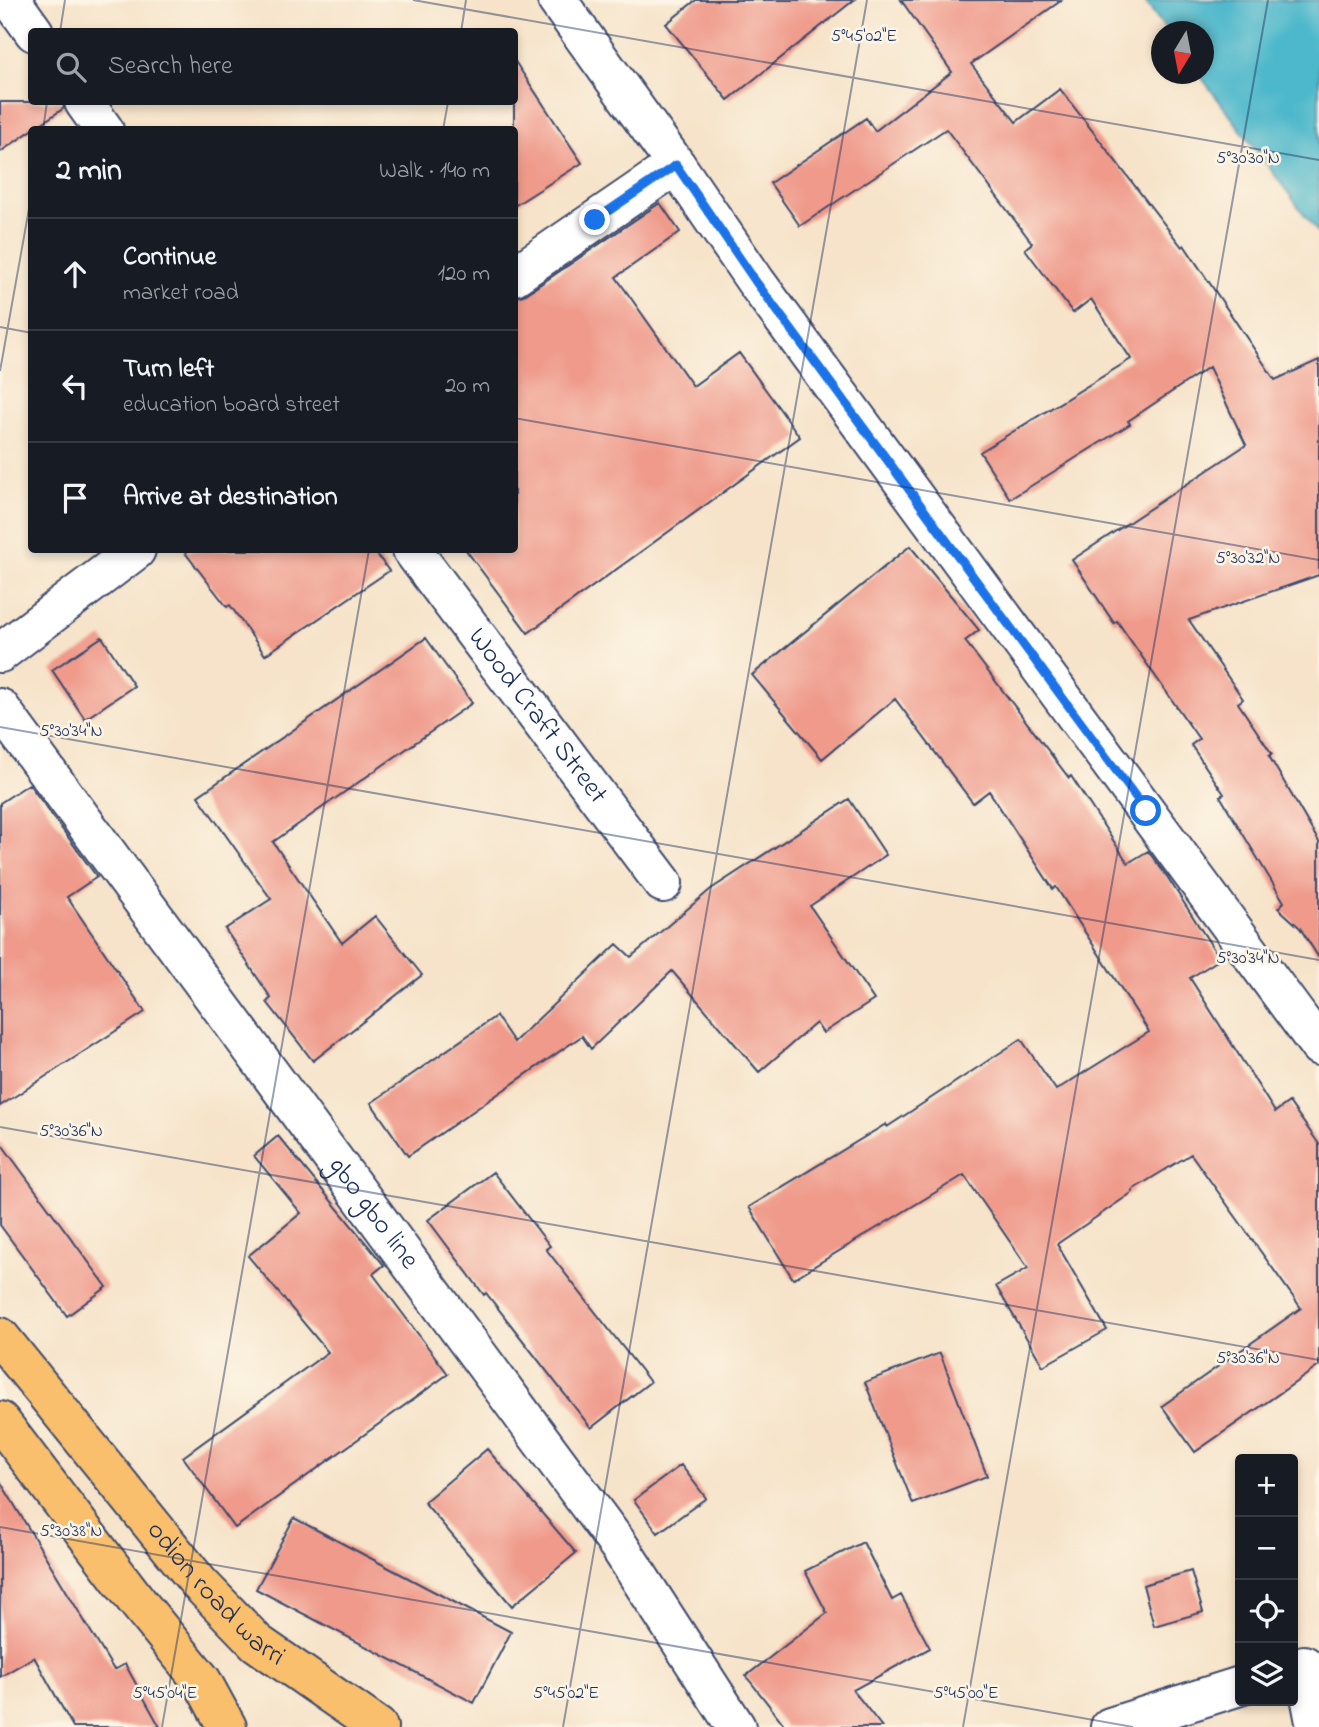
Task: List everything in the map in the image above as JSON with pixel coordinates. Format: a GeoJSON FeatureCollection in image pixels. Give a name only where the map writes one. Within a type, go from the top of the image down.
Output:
{"type":"FeatureCollection","features":[{"type":"Feature","properties":{"kind":"main road","name":"odion road warri"},"geometry":{"type":"LineString","coordinates":[[0,1337],[200,1583],[257,1643],[378,1727]]}},
{"type":"Feature","properties":{"kind":"main road"},"geometry":{"type":"LineString","coordinates":[[0,1421],[136,1600],[202,1681],[227,1727]]}},
{"type":"Feature","properties":{"kind":"street"},"geometry":{"type":"LineString","coordinates":[[11,0],[31,28]]}},
{"type":"Feature","properties":{"kind":"street"},"geometry":{"type":"LineString","coordinates":[[557,0],[756,282],[1319,1046]]}},
{"type":"Feature","properties":{"kind":"street"},"geometry":{"type":"LineString","coordinates":[[86,105],[101,126]]}},
{"type":"Feature","properties":{"kind":"street"},"geometry":{"type":"LineString","coordinates":[[518,273],[676,165]]}},
{"type":"Feature","properties":{"kind":"street"},"geometry":{"type":"LineString","coordinates":[[0,653],[132,553]]}},
{"type":"Feature","properties":{"kind":"street","name":"Wood Craft Street"},"geometry":{"type":"LineString","coordinates":[[414,553],[663,883]]}},
{"type":"Feature","properties":{"kind":"street","name":"gbo gbo line"},"geometry":{"type":"LineString","coordinates":[[0,708],[619,1546],[736,1727]]}},
{"type":"Feature","properties":{"kind":"street"},"geometry":{"type":"LineString","coordinates":[[1305,1665],[1316,1727]]}},
{"type":"Feature","properties":{"kind":"street"},"geometry":{"type":"LineString","coordinates":[[1110,1727],[1235,1688]]}},
{"type":"Feature","properties":{"kind":"water"},"geometry":{"type":"Polygon","coordinates":[[[1144,0],[1319,0],[1319,234],[1206,84],[1214,84],[1214,21],[1160,21],[1144,0]]]}},
{"type":"Feature","properties":{"kind":"building"},"geometry":{"type":"Polygon","coordinates":[[[696,0],[854,0],[728,100],[666,24],[696,0]]]}},
{"type":"Feature","properties":{"kind":"building"},"geometry":{"type":"Polygon","coordinates":[[[901,0],[1062,0],[971,64],[1016,122],[1060,89],[1182,247],[1184,245],[1275,380],[1319,360],[1319,575],[1189,620],[1243,699],[1238,703],[1272,754],[1269,756],[1319,842],[1319,958],[1300,928],[1278,908],[1284,902],[1220,796],[1224,794],[1191,745],[1199,739],[1117,621],[1114,623],[1072,560],[1246,445],[1209,367],[1128,421],[1130,424],[1010,499],[980,452],[1131,359],[1091,299],[1073,313],[1025,249],[1032,243],[946,129],[800,226],[770,183],[866,118],[875,131],[952,72],[901,0]]]}},
{"type":"Feature","properties":{"kind":"building"},"geometry":{"type":"Polygon","coordinates":[[[518,66],[582,163],[518,203],[518,126],[514,126],[514,105],[518,105],[518,66]]]}},
{"type":"Feature","properties":{"kind":"building"},"geometry":{"type":"Polygon","coordinates":[[[0,102],[64,105],[64,108],[38,126],[28,126],[28,133],[0,152],[0,102]]]}},
{"type":"Feature","properties":{"kind":"building"},"geometry":{"type":"Polygon","coordinates":[[[660,203],[680,232],[616,277],[693,386],[739,353],[800,437],[528,633],[468,553],[518,553],[518,297],[526,294],[660,203]]]}},
{"type":"Feature","properties":{"kind":"building"},"geometry":{"type":"Polygon","coordinates":[[[910,546],[979,630],[965,641],[1069,778],[1071,776],[1128,863],[1148,851],[1168,878],[1220,959],[1190,978],[1275,1112],[1289,1102],[1319,1144],[1319,1366],[1195,1452],[1162,1406],[1301,1308],[1191,1154],[1132,1190],[1133,1192],[1057,1244],[1107,1330],[1043,1366],[996,1286],[1028,1268],[964,1175],[793,1279],[749,1207],[886,1124],[887,1127],[1021,1039],[1056,1090],[1149,1032],[1056,887],[1053,889],[989,791],[973,803],[895,699],[822,759],[752,675],[910,546]]]}},
{"type":"Feature","properties":{"kind":"building"},"geometry":{"type":"Polygon","coordinates":[[[185,553],[376,553],[389,571],[265,655],[230,605],[227,607],[185,553]]]}},
{"type":"Feature","properties":{"kind":"building"},"geometry":{"type":"Polygon","coordinates":[[[102,637],[134,686],[85,719],[52,670],[102,637]]]}},
{"type":"Feature","properties":{"kind":"building"},"geometry":{"type":"Polygon","coordinates":[[[426,638],[472,703],[273,842],[342,943],[375,916],[422,975],[313,1061],[267,1002],[271,998],[225,929],[271,899],[198,796],[426,638]]]}},
{"type":"Feature","properties":{"kind":"building"},"geometry":{"type":"Polygon","coordinates":[[[29,784],[97,877],[67,897],[145,1012],[0,1106],[0,803],[29,784]]]}},
{"type":"Feature","properties":{"kind":"building"},"geometry":{"type":"Polygon","coordinates":[[[849,799],[886,855],[810,906],[874,1000],[823,1033],[816,1023],[759,1072],[672,971],[591,1049],[582,1036],[408,1156],[371,1103],[496,1016],[514,1042],[617,944],[631,957],[711,889],[849,799]]]}},
{"type":"Feature","properties":{"kind":"building"},"geometry":{"type":"Polygon","coordinates":[[[278,1136],[384,1265],[373,1274],[448,1374],[235,1528],[183,1457],[328,1352],[248,1256],[301,1213],[254,1156],[278,1136]]]}},
{"type":"Feature","properties":{"kind":"building"},"geometry":{"type":"Polygon","coordinates":[[[0,1142],[107,1287],[67,1316],[0,1225],[0,1142]]]}},
{"type":"Feature","properties":{"kind":"building"},"geometry":{"type":"Polygon","coordinates":[[[493,1172],[550,1246],[546,1249],[650,1382],[591,1428],[486,1293],[484,1295],[428,1220],[493,1172]]]}},
{"type":"Feature","properties":{"kind":"building"},"geometry":{"type":"Polygon","coordinates":[[[940,1353],[987,1476],[913,1504],[865,1382],[940,1353]]]}},
{"type":"Feature","properties":{"kind":"building"},"geometry":{"type":"Polygon","coordinates":[[[487,1449],[576,1553],[512,1606],[424,1502],[487,1449]]]}},
{"type":"Feature","properties":{"kind":"building"},"geometry":{"type":"Polygon","coordinates":[[[681,1465],[706,1498],[658,1533],[634,1500],[681,1465]]]}},
{"type":"Feature","properties":{"kind":"building"},"geometry":{"type":"Polygon","coordinates":[[[0,1481],[114,1670],[125,1664],[160,1727],[73,1727],[34,1657],[0,1677],[0,1481]]]}},
{"type":"Feature","properties":{"kind":"building"},"geometry":{"type":"Polygon","coordinates":[[[294,1518],[511,1632],[474,1703],[256,1589],[294,1518]]]}},
{"type":"Feature","properties":{"kind":"building"},"geometry":{"type":"Polygon","coordinates":[[[863,1542],[892,1600],[901,1595],[930,1648],[853,1690],[882,1727],[786,1727],[746,1676],[827,1613],[805,1571],[863,1542]]]}},
{"type":"Feature","properties":{"kind":"building"},"geometry":{"type":"Polygon","coordinates":[[[1191,1571],[1203,1612],[1154,1626],[1143,1585],[1191,1571]]]}},
{"type":"Feature","properties":{"kind":"route"},"geometry":{"type":"LineString","coordinates":[[595,220],[676,165],[756,282],[1146,811]]}}]}
